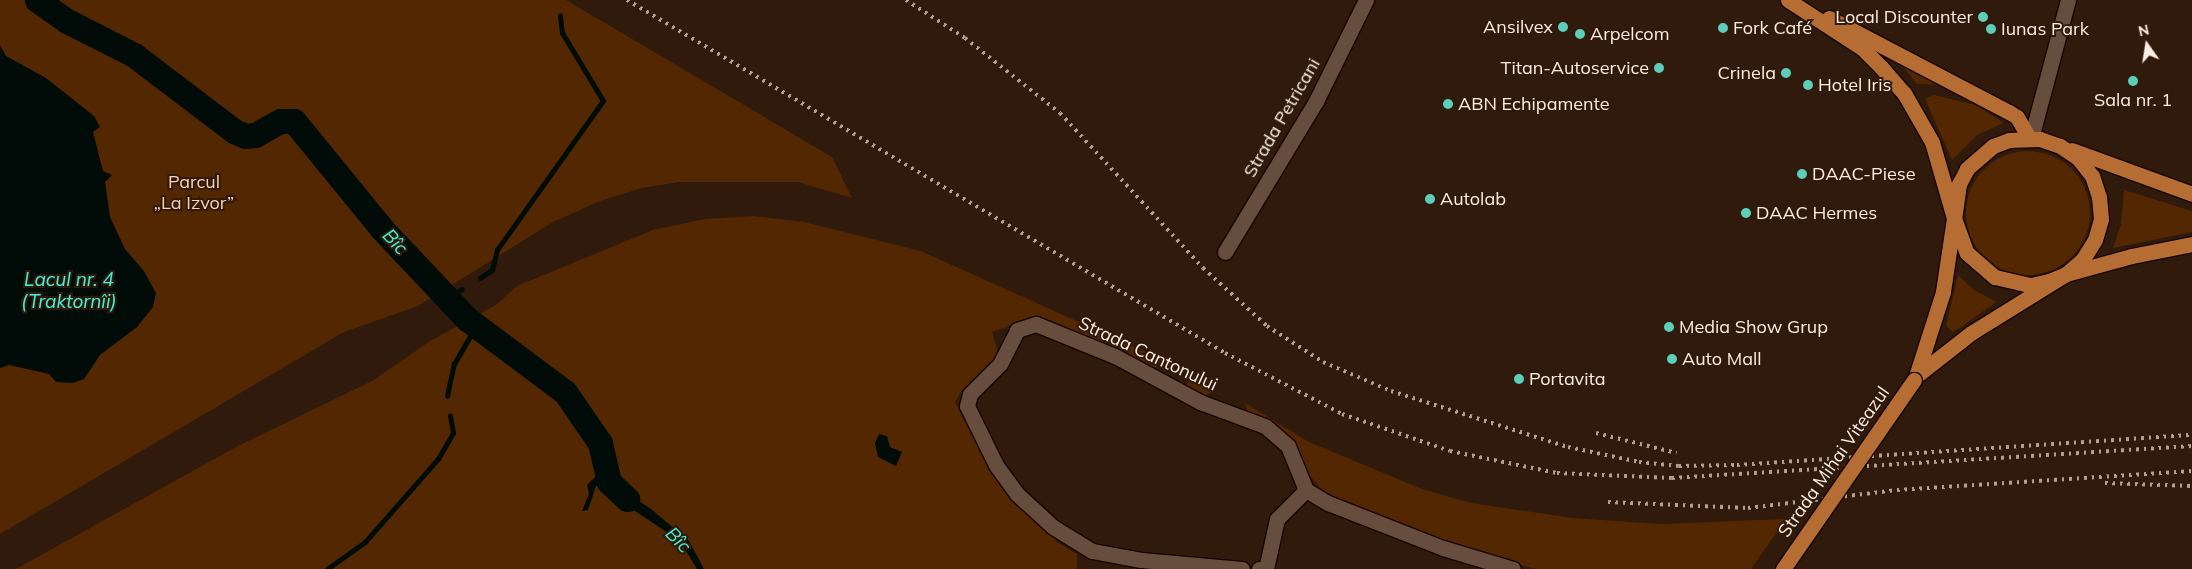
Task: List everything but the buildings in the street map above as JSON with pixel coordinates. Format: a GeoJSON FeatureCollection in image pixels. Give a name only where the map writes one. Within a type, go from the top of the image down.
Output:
{"type":"FeatureCollection","features":[{"type":"Feature","properties":{"kind":"main road"},"geometry":{"type":"LineString","coordinates":[[1788,0],[1862,48],[1904,93],[1932,142],[1954,218],[1967,253],[1995,277],[2031,285],[2066,274],[2192,244]]}},
{"type":"Feature","properties":{"kind":"main road"},"geometry":{"type":"LineString","coordinates":[[1802,8],[1848,26],[1989,100],[2017,118],[2030,138]]}},
{"type":"Feature","properties":{"kind":"main road"},"geometry":{"type":"LineString","coordinates":[[1954,218],[1959,184],[1979,156],[2009,140],[2030,138],[2060,146],[2192,194]]}},
{"type":"Feature","properties":{"kind":"main road"},"geometry":{"type":"LineString","coordinates":[[2060,146],[2078,158],[2087,170],[2099,197],[2100,219],[2095,240],[2083,259],[2066,274]]}},
{"type":"Feature","properties":{"kind":"main road","name":"Strada Mihai Viteazul"},"geometry":{"type":"LineString","coordinates":[[1783,569],[1915,378],[1943,292],[1954,218]]}},
{"type":"Feature","properties":{"kind":"main road","name":"Strada Mihai Viteazul"},"geometry":{"type":"LineString","coordinates":[[1915,378],[1978,328],[2066,274]]}},
{"type":"Feature","properties":{"kind":"street","name":"Strada Petricani"},"geometry":{"type":"LineString","coordinates":[[1225,252],[1316,101],[1366,0]]}},
{"type":"Feature","properties":{"kind":"street"},"geometry":{"type":"LineString","coordinates":[[2030,138],[2068,0]]}},
{"type":"Feature","properties":{"kind":"street","name":"Strada Cantonului"},"geometry":{"type":"LineString","coordinates":[[1242,569],[1141,560],[1092,551],[1053,527],[1017,494],[996,465],[967,406],[970,394],[1000,364],[1018,330],[1036,324],[1115,356],[1200,402],[1265,426],[1288,446],[1306,490]]}},
{"type":"Feature","properties":{"kind":"street"},"geometry":{"type":"LineString","coordinates":[[1259,569],[1266,569],[1276,519],[1306,490],[1356,516],[1443,548],[1513,569]]}},
{"type":"Feature","properties":{"kind":"green space","name":"Parcul „La Izvor”"},"geometry":{"type":"Polygon","coordinates":[[[0,0],[566,0],[832,157],[852,198],[798,182],[679,182],[642,188],[600,201],[553,222],[418,306],[344,332],[0,534],[0,0]]]}},
{"type":"Feature","properties":{"kind":"green space"},"geometry":{"type":"Polygon","coordinates":[[[1897,59],[1943,85],[1917,84],[1897,59]]]}},
{"type":"Feature","properties":{"kind":"green space"},"geometry":{"type":"Polygon","coordinates":[[[1934,95],[1976,105],[2004,123],[1977,135],[1952,160],[1926,101],[1926,98],[1934,95]]]}},
{"type":"Feature","properties":{"kind":"green space"},"geometry":{"type":"Polygon","coordinates":[[[2028,151],[2052,156],[2072,169],[2085,189],[2090,213],[2085,237],[2072,257],[2052,270],[2028,275],[2004,270],[1984,257],[1971,237],[1966,213],[1971,189],[1984,169],[2004,156],[2028,151]]]}},
{"type":"Feature","properties":{"kind":"green space"},"geometry":{"type":"Polygon","coordinates":[[[2124,190],[2192,211],[2192,232],[2113,248],[2121,224],[2124,190]]]}},
{"type":"Feature","properties":{"kind":"green space"},"geometry":{"type":"Polygon","coordinates":[[[753,216],[804,222],[921,251],[1161,359],[1156,368],[1102,342],[1067,333],[1051,320],[1026,320],[992,332],[998,352],[995,363],[971,387],[962,390],[955,402],[987,464],[1057,536],[1055,541],[1077,554],[1077,569],[16,569],[236,447],[374,380],[430,341],[496,305],[517,286],[653,230],[705,219],[753,216]]]}},
{"type":"Feature","properties":{"kind":"green space"},"geometry":{"type":"Polygon","coordinates":[[[1958,275],[1974,290],[1997,302],[1953,332],[1946,326],[1958,275]]]}},
{"type":"Feature","properties":{"kind":"green space"},"geometry":{"type":"Polygon","coordinates":[[[1192,377],[1216,390],[1204,396],[1184,388],[1192,377]]]}},
{"type":"Feature","properties":{"kind":"green space"},"geometry":{"type":"Polygon","coordinates":[[[1245,403],[1309,442],[1422,489],[1471,503],[1572,518],[1662,524],[1786,519],[1751,569],[1536,569],[1487,556],[1372,514],[1323,491],[1309,475],[1293,442],[1249,416],[1245,403]]]}},
{"type":"Feature","properties":{"kind":"water","name":"Lacul nr. 4 (Traktornîi)"},"geometry":{"type":"Polygon","coordinates":[[[0,45],[6,56],[46,78],[94,116],[100,127],[93,132],[103,171],[112,175],[105,182],[110,217],[125,249],[144,271],[156,293],[153,307],[137,327],[100,355],[84,379],[73,383],[56,382],[49,374],[9,365],[0,368],[0,45]]]}},
{"type":"Feature","properties":{"kind":"water"},"geometry":{"type":"Polygon","coordinates":[[[879,434],[887,436],[890,447],[902,452],[896,466],[878,457],[875,443],[879,434]]]}},
{"type":"Feature","properties":{"kind":"water"},"geometry":{"type":"Polygon","coordinates":[[[607,474],[614,484],[651,509],[689,541],[704,569],[697,569],[680,541],[608,493],[603,484],[596,486],[588,510],[582,511],[589,494],[587,485],[595,477],[607,474]]]}},
{"type":"Feature","properties":{"kind":"waterway","name":"Bîc"},"geometry":{"type":"LineString","coordinates":[[37,0],[67,21],[134,55],[234,131],[245,136],[255,135],[280,121],[294,121],[382,229],[467,319],[565,392],[600,443],[609,482],[627,499]]}},
{"type":"Feature","properties":{"kind":"waterway"},"geometry":{"type":"LineString","coordinates":[[480,278],[492,270],[497,250],[603,101],[562,33],[560,16]]}},
{"type":"Feature","properties":{"kind":"waterway"},"geometry":{"type":"LineString","coordinates":[[447,298],[462,289]]}},
{"type":"Feature","properties":{"kind":"waterway"},"geometry":{"type":"LineString","coordinates":[[447,396],[454,364],[476,326]]}},
{"type":"Feature","properties":{"kind":"waterway"},"geometry":{"type":"LineString","coordinates":[[327,569],[365,542],[438,459],[453,433],[450,416]]}},
{"type":"Feature","properties":{"kind":"railway"},"geometry":{"type":"LineString","coordinates":[[627,0],[1225,353],[1342,414],[1450,451],[1557,473],[1672,478],[2192,446]]}},
{"type":"Feature","properties":{"kind":"railway"},"geometry":{"type":"LineString","coordinates":[[906,0],[965,38],[1060,113],[1203,268],[1267,326],[1323,362],[1391,391],[1568,447],[1639,462],[1679,466],[1737,465],[2192,435]]}},
{"type":"Feature","properties":{"kind":"railway"},"geometry":{"type":"LineString","coordinates":[[1596,433],[1677,453]]}},
{"type":"Feature","properties":{"kind":"railway"},"geometry":{"type":"LineString","coordinates":[[1608,502],[1748,508],[1897,490],[2192,471]]}},
{"type":"Feature","properties":{"kind":"railway"},"geometry":{"type":"LineString","coordinates":[[2105,483],[2192,486]]}},
{"type":"Feature","properties":{"kind":"place","name":"Local Discounter"},"geometry":{"type":"Point","coordinates":[1983,17]}},
{"type":"Feature","properties":{"kind":"place","name":"Ansilvex"},"geometry":{"type":"Point","coordinates":[1563,27]}},
{"type":"Feature","properties":{"kind":"place","name":"Fork Café"},"geometry":{"type":"Point","coordinates":[1723,28]}},
{"type":"Feature","properties":{"kind":"place","name":"Iunas Park"},"geometry":{"type":"Point","coordinates":[1991,29]}},
{"type":"Feature","properties":{"kind":"place","name":"Arpelcom"},"geometry":{"type":"Point","coordinates":[1580,34]}},
{"type":"Feature","properties":{"kind":"place","name":"Titan-Autoservice"},"geometry":{"type":"Point","coordinates":[1659,68]}},
{"type":"Feature","properties":{"kind":"place","name":"Crinela"},"geometry":{"type":"Point","coordinates":[1786,73]}},
{"type":"Feature","properties":{"kind":"place","name":"Sala nr. 1"},"geometry":{"type":"Point","coordinates":[2133,81]}},
{"type":"Feature","properties":{"kind":"place","name":"Hotel Iris"},"geometry":{"type":"Point","coordinates":[1808,85]}},
{"type":"Feature","properties":{"kind":"place","name":"ABN Echipamente"},"geometry":{"type":"Point","coordinates":[1448,104]}},
{"type":"Feature","properties":{"kind":"place","name":"DAAC-Piese"},"geometry":{"type":"Point","coordinates":[1802,174]}},
{"type":"Feature","properties":{"kind":"place","name":"Autolab"},"geometry":{"type":"Point","coordinates":[1430,199]}},
{"type":"Feature","properties":{"kind":"place","name":"DAAC Hermes"},"geometry":{"type":"Point","coordinates":[1746,213]}},
{"type":"Feature","properties":{"kind":"place","name":"Media Show Grup"},"geometry":{"type":"Point","coordinates":[1669,327]}},
{"type":"Feature","properties":{"kind":"place","name":"Auto Mall"},"geometry":{"type":"Point","coordinates":[1672,359]}},
{"type":"Feature","properties":{"kind":"place","name":"Portavita"},"geometry":{"type":"Point","coordinates":[1519,379]}}]}
